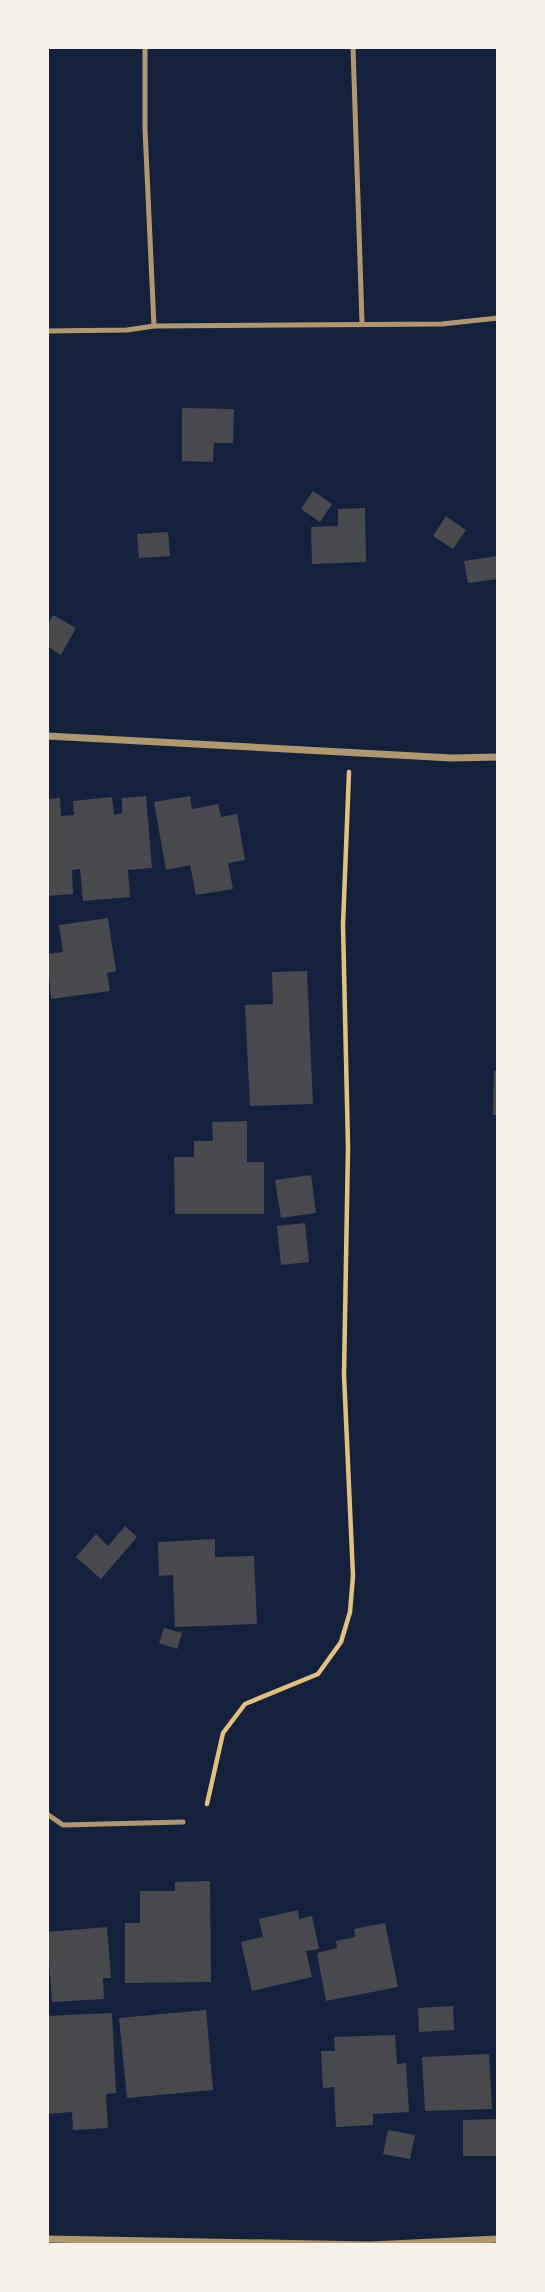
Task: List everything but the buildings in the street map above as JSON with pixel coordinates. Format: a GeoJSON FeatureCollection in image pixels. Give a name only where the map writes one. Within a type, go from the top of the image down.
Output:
{"type":"FeatureCollection","features":[{"type":"Feature","properties":{"kind":"street"},"geometry":{"type":"LineString","coordinates":[[47,736],[351,750],[452,758],[498,757]]}},
{"type":"Feature","properties":{"kind":"street"},"geometry":{"type":"LineString","coordinates":[[47,2239],[370,2245],[498,2239]]}},
{"type":"Feature","properties":{"kind":"lane"},"geometry":{"type":"LineString","coordinates":[[145,47],[145,129],[154,326]]}},
{"type":"Feature","properties":{"kind":"lane"},"geometry":{"type":"LineString","coordinates":[[353,47],[362,322]]}},
{"type":"Feature","properties":{"kind":"lane"},"geometry":{"type":"LineString","coordinates":[[47,331],[362,322],[442,324],[498,317]]}},
{"type":"Feature","properties":{"kind":"lane"},"geometry":{"type":"LineString","coordinates":[[47,1814],[63,1825],[183,1822]]}},
{"type":"Feature","properties":{"kind":"path"},"geometry":{"type":"LineString","coordinates":[[207,1804],[223,1733],[245,1704],[318,1674],[341,1642],[350,1612],[353,1576],[344,1375],[348,1147],[343,925],[351,750]]}}]}
